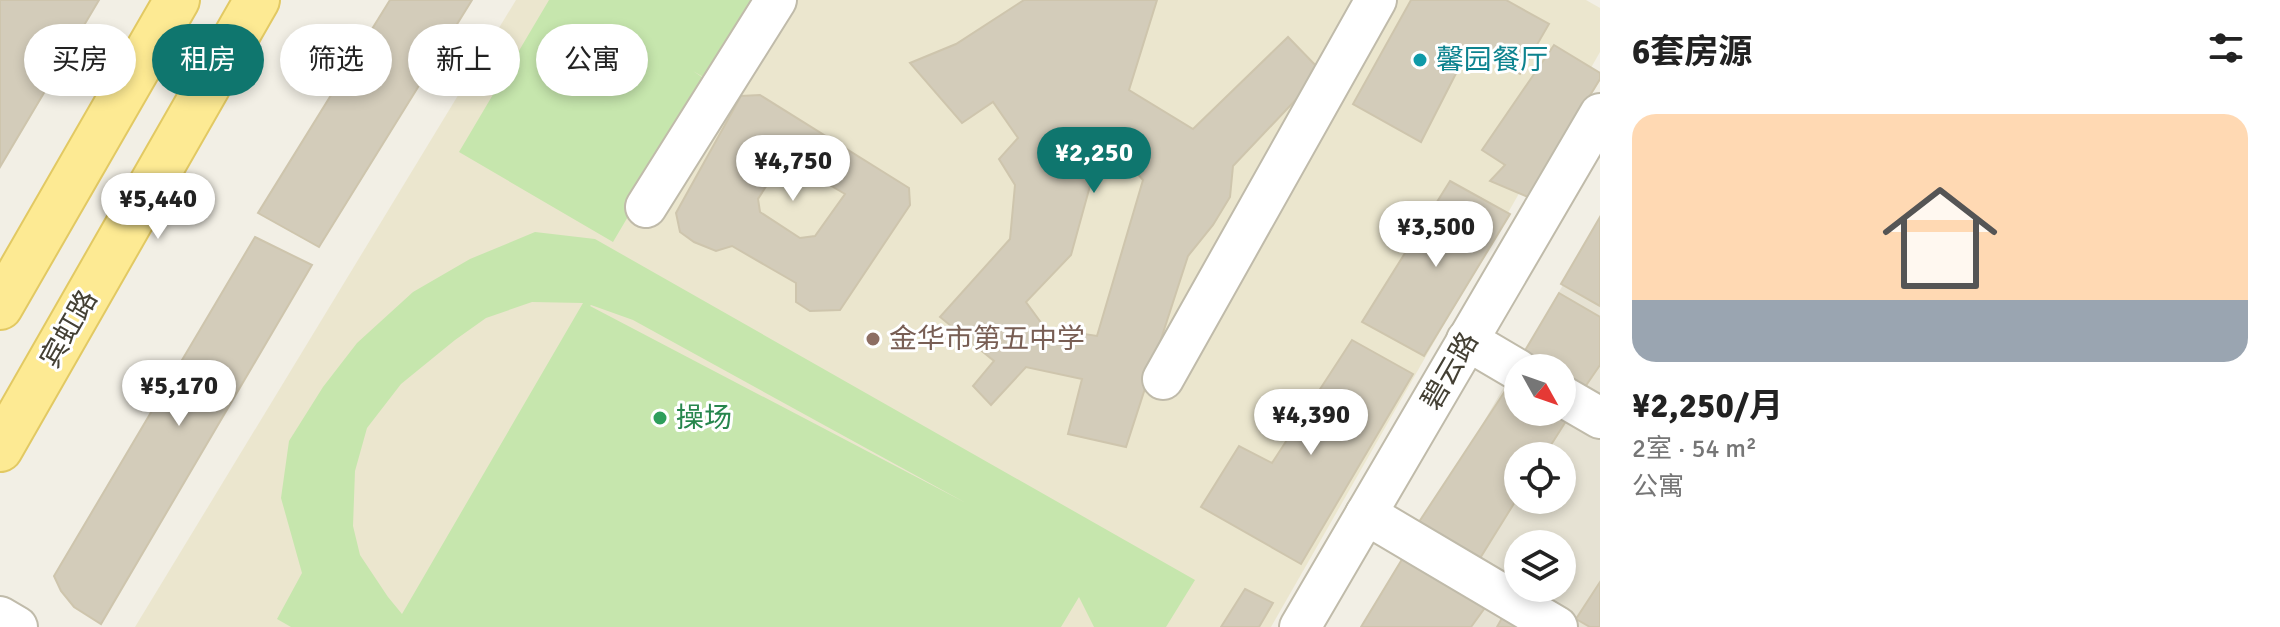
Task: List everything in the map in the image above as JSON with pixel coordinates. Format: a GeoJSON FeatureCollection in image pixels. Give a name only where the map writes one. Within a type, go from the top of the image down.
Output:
{"type":"FeatureCollection","features":[{"type":"Feature","properties":{"kind":"main road"},"geometry":{"type":"LineString","coordinates":[[0,307],[177,0]]}},
{"type":"Feature","properties":{"kind":"main road","name":"宾虹路"},"geometry":{"type":"LineString","coordinates":[[0,449],[257,0]]}},
{"type":"Feature","properties":{"kind":"street"},"geometry":{"type":"LineString","coordinates":[[646,207],[776,0]]}},
{"type":"Feature","properties":{"kind":"street"},"geometry":{"type":"LineString","coordinates":[[1163,379],[1376,0]]}},
{"type":"Feature","properties":{"kind":"street","name":"碧云路"},"geometry":{"type":"LineString","coordinates":[[1300,627],[1600,114]]}},
{"type":"Feature","properties":{"kind":"street"},"geometry":{"type":"LineString","coordinates":[[1467,340],[1504,362]]}},
{"type":"Feature","properties":{"kind":"street"},"geometry":{"type":"LineString","coordinates":[[1576,404],[1600,418]]}},
{"type":"Feature","properties":{"kind":"street"},"geometry":{"type":"LineString","coordinates":[[1366,514],[1557,627]]}},
{"type":"Feature","properties":{"kind":"street"},"geometry":{"type":"LineString","coordinates":[[0,617],[17,627]]}},
{"type":"Feature","properties":{"kind":"shaded area","name":"金华市第五中学"},"geometry":{"type":"Polygon","coordinates":[[[516,0],[1586,0],[1600,8],[1600,52],[1271,627],[135,627],[458,96],[520,96],[520,24],[501,24],[516,0]]]}},
{"type":"Feature","properties":{"kind":"shaded area"},"geometry":{"type":"Polygon","coordinates":[[[1600,221],[1600,627],[1365,627],[1504,387],[1504,426],[1576,426],[1576,354],[1523,354],[1600,221]]]}},
{"type":"Feature","properties":{"kind":"green space"},"geometry":{"type":"Polygon","coordinates":[[[549,0],[756,0],[710,81],[693,71],[708,81],[613,242],[459,152],[492,96],[520,96],[520,49],[549,0]]]}},
{"type":"Feature","properties":{"kind":"green space","name":"操场"},"geometry":{"type":"Polygon","coordinates":[[[535,232],[595,239],[1195,580],[1166,627],[1094,627],[1079,597],[1061,627],[291,627],[277,619],[302,573],[281,498],[289,441],[323,387],[357,343],[413,292],[470,259],[535,232]],[[532,302],[486,318],[455,340],[401,384],[367,428],[355,471],[353,526],[360,555],[402,614],[583,303],[532,302]],[[590,306],[966,503],[633,320],[590,306]]]}},
{"type":"Feature","properties":{"kind":"building"},"geometry":{"type":"Polygon","coordinates":[[[0,0],[99,0],[85,24],[24,24],[24,96],[42,96],[0,167],[0,0]]]}},
{"type":"Feature","properties":{"kind":"building"},"geometry":{"type":"Polygon","coordinates":[[[390,0],[472,0],[457,24],[408,24],[408,96],[413,96],[319,247],[258,213],[331,96],[392,96],[392,24],[375,24],[390,0]]]}},
{"type":"Feature","properties":{"kind":"building"},"geometry":{"type":"Polygon","coordinates":[[[1024,0],[1157,0],[1129,90],[1193,129],[1288,37],[1322,72],[1233,166],[1230,197],[1188,256],[1126,447],[1068,434],[1082,379],[1026,367],[991,405],[973,386],[994,361],[940,317],[1010,239],[1015,185],[999,159],[1018,138],[993,102],[962,123],[910,63],[956,44],[1024,0]],[[1104,135],[1071,255],[1026,302],[1045,328],[1097,336],[1143,180],[1104,135]]]}},
{"type":"Feature","properties":{"kind":"building","name":"馨园餐厅"},"geometry":{"type":"Polygon","coordinates":[[[1411,0],[1506,0],[1549,24],[1520,74],[1470,46],[1421,142],[1353,104],[1411,0]]]}},
{"type":"Feature","properties":{"kind":"building"},"geometry":{"type":"Polygon","coordinates":[[[1554,45],[1600,73],[1600,79],[1528,197],[1490,181],[1505,165],[1482,150],[1554,45]]]}},
{"type":"Feature","properties":{"kind":"building"},"geometry":{"type":"Polygon","coordinates":[[[760,95],[909,188],[910,205],[840,310],[810,311],[796,302],[796,283],[732,246],[716,251],[680,232],[676,213],[741,96],[760,95]],[[784,158],[758,199],[760,212],[800,238],[815,236],[845,194],[784,158]]]}},
{"type":"Feature","properties":{"kind":"building"},"geometry":{"type":"Polygon","coordinates":[[[1450,181],[1510,214],[1424,356],[1362,322],[1450,181]]]}},
{"type":"Feature","properties":{"kind":"building"},"geometry":{"type":"Polygon","coordinates":[[[1600,217],[1600,306],[1561,284],[1600,217]]]}},
{"type":"Feature","properties":{"kind":"building"},"geometry":{"type":"Polygon","coordinates":[[[255,237],[312,265],[101,624],[74,607],[54,576],[255,237]]]}},
{"type":"Feature","properties":{"kind":"building"},"geometry":{"type":"Polygon","coordinates":[[[1559,293],[1600,317],[1600,365],[1585,387],[1576,382],[1576,354],[1523,354],[1559,293]]]}},
{"type":"Feature","properties":{"kind":"building"},"geometry":{"type":"Polygon","coordinates":[[[1352,340],[1413,374],[1301,564],[1201,507],[1239,446],[1272,463],[1352,340]]]}},
{"type":"Feature","properties":{"kind":"building"},"geometry":{"type":"Polygon","coordinates":[[[1504,393],[1504,426],[1563,426],[1553,442],[1504,442],[1504,514],[1507,514],[1477,563],[1417,525],[1504,393]]]}},
{"type":"Feature","properties":{"kind":"building"},"geometry":{"type":"Polygon","coordinates":[[[1404,556],[1489,602],[1471,627],[1361,627],[1404,556]]]}},
{"type":"Feature","properties":{"kind":"building"},"geometry":{"type":"Polygon","coordinates":[[[1600,582],[1600,627],[1590,627],[1576,619],[1600,582]]]}},
{"type":"Feature","properties":{"kind":"building"},"geometry":{"type":"Polygon","coordinates":[[[1245,589],[1273,603],[1259,627],[1221,627],[1245,589]]]}},
{"type":"Feature","properties":{"kind":"building"},"geometry":{"type":"Polygon","coordinates":[[[1502,618],[1518,627],[1497,627],[1502,618]]]}},
{"type":"Feature","properties":{"kind":"place","name":"馨园餐厅"},"geometry":{"type":"Point","coordinates":[1420,60]}},
{"type":"Feature","properties":{"kind":"place","name":"金华市第五中学"},"geometry":{"type":"Point","coordinates":[873,339]}},
{"type":"Feature","properties":{"kind":"place","name":"操场"},"geometry":{"type":"Point","coordinates":[660,418]}}]}
